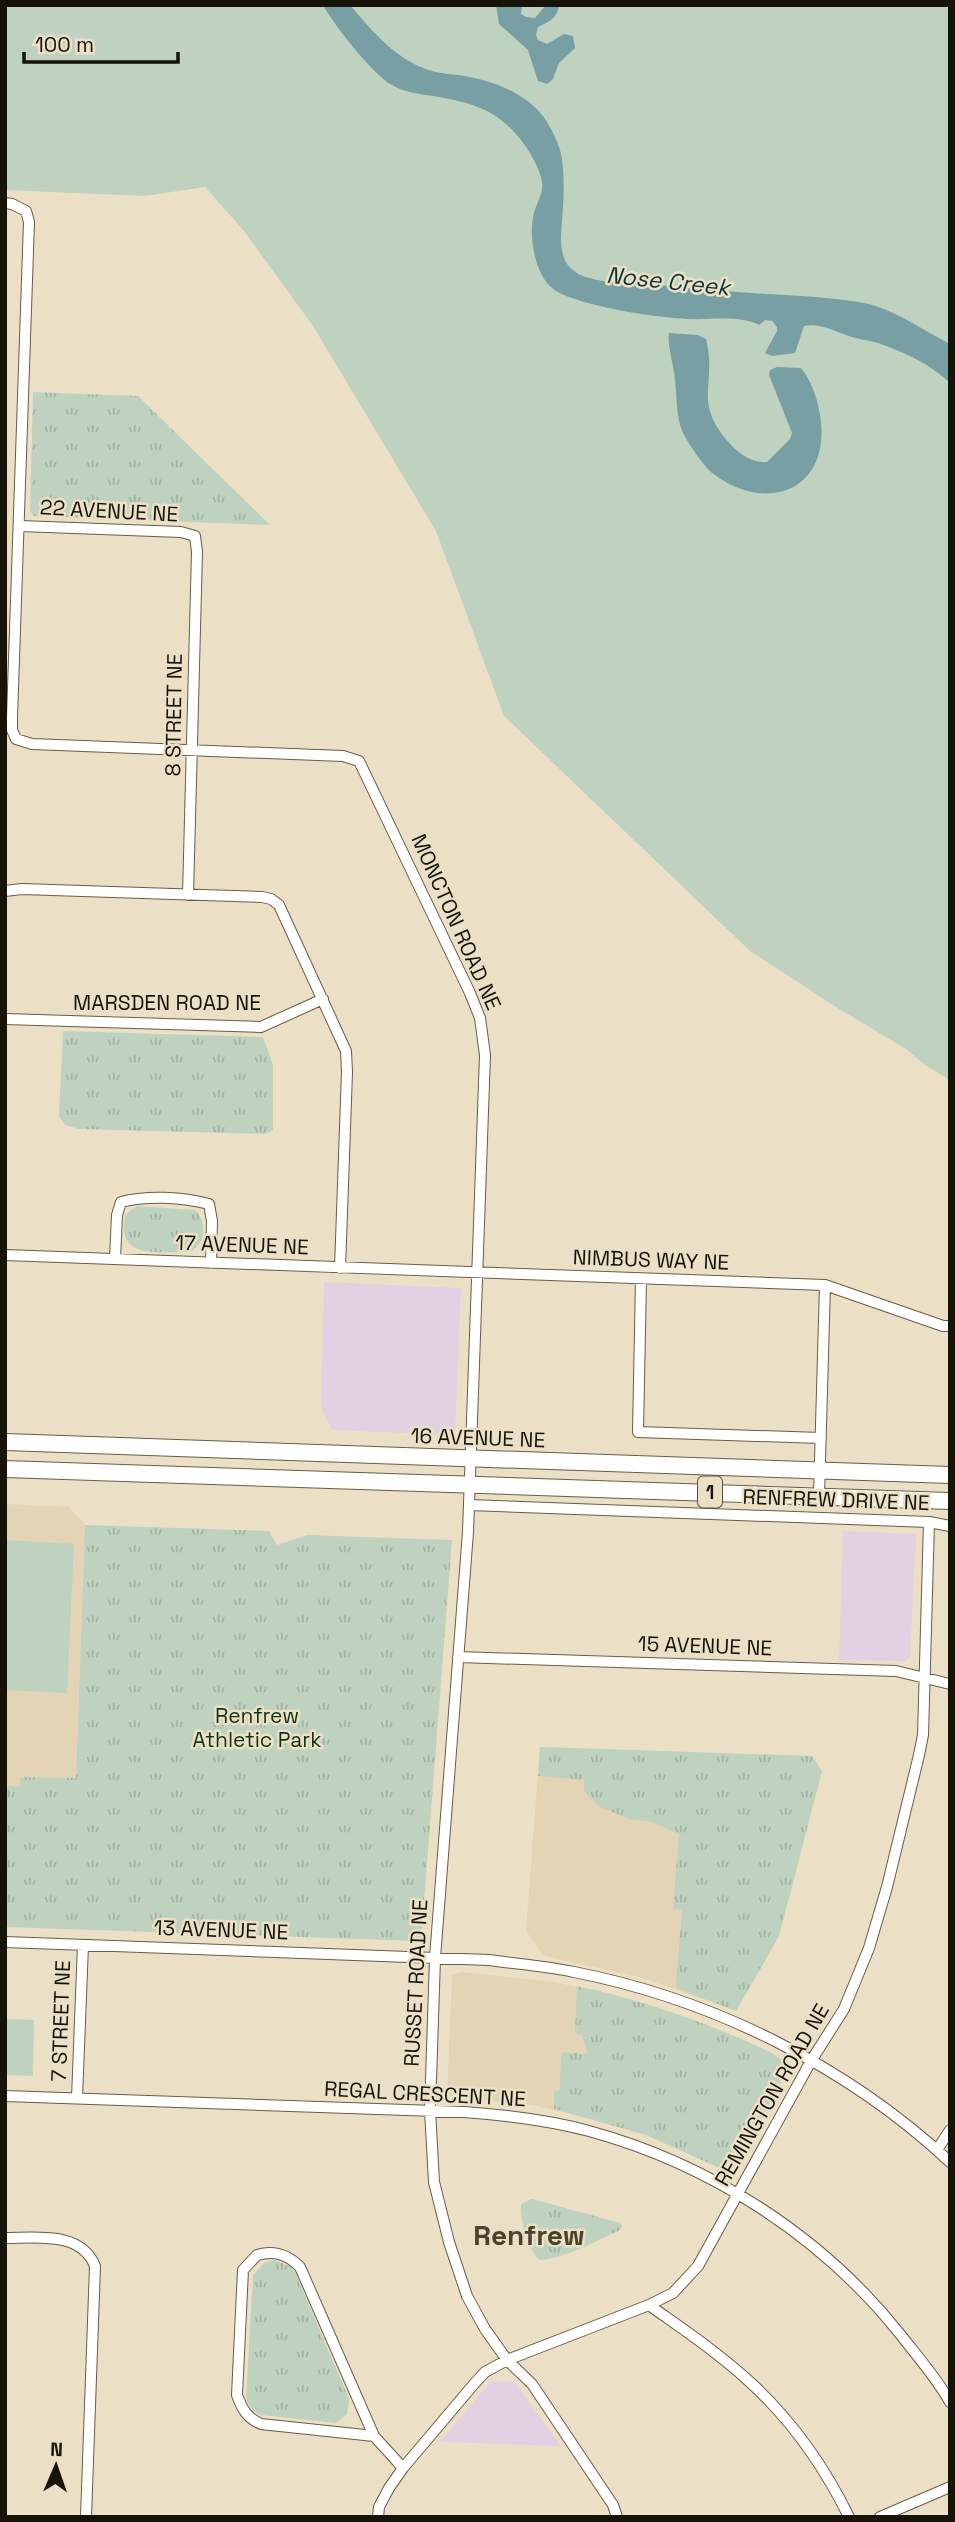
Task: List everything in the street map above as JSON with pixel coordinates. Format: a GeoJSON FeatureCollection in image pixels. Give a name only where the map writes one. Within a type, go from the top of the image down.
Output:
{"type":"FeatureCollection","features":[{"type":"Feature","properties":{"kind":"highway","name":"16 AVENUE NE"},"geometry":{"type":"LineString","coordinates":[[5,1442],[950,1475]]}},
{"type":"Feature","properties":{"kind":"highway","name":"1"},"geometry":{"type":"LineString","coordinates":[[5,1469],[950,1501]]}},
{"type":"Feature","properties":{"kind":"street"},"geometry":{"type":"LineString","coordinates":[[5,203],[26,211],[29,222],[12,730],[16,739],[32,744],[192,750]]}},
{"type":"Feature","properties":{"kind":"street","name":"22 AVENUE NE"},"geometry":{"type":"LineString","coordinates":[[20,526],[181,532],[195,536]]}},
{"type":"Feature","properties":{"kind":"street","name":"8 STREET NE"},"geometry":{"type":"LineString","coordinates":[[188,895],[197,552],[195,536]]}},
{"type":"Feature","properties":{"kind":"street","name":"MONCTON ROAD NE"},"geometry":{"type":"LineString","coordinates":[[192,750],[343,756],[359,761],[470,993],[482,1030],[485,1055],[470,1485]]}},
{"type":"Feature","properties":{"kind":"street"},"geometry":{"type":"LineString","coordinates":[[5,891],[22,889],[271,899],[279,905],[344,1044],[347,1060],[340,1268]]}},
{"type":"Feature","properties":{"kind":"street","name":"MARSDEN ROAD NE"},"geometry":{"type":"LineString","coordinates":[[5,1019],[261,1027],[323,999]]}},
{"type":"Feature","properties":{"kind":"street"},"geometry":{"type":"LineString","coordinates":[[115,1259],[117,1215],[121,1202],[135,1198],[195,1200],[209,1204],[212,1221],[211,1263]]}},
{"type":"Feature","properties":{"kind":"street","name":"17 AVENUE NE"},"geometry":{"type":"LineString","coordinates":[[5,1255],[476,1273]]}},
{"type":"Feature","properties":{"kind":"street","name":"NIMBUS WAY NE"},"geometry":{"type":"LineString","coordinates":[[476,1273],[825,1284],[943,1326],[950,1326]]}},
{"type":"Feature","properties":{"kind":"street"},"geometry":{"type":"LineString","coordinates":[[641,1279],[638,1432],[821,1438]]}},
{"type":"Feature","properties":{"kind":"street"},"geometry":{"type":"LineString","coordinates":[[819,1495],[825,1284]]}},
{"type":"Feature","properties":{"kind":"street","name":"RUSSET ROAD NE"},"geometry":{"type":"LineString","coordinates":[[470,1485],[435,1958],[430,2110],[434,2182],[449,2242],[467,2296],[485,2329],[507,2360],[532,2384],[612,2505],[617,2517]]}},
{"type":"Feature","properties":{"kind":"street","name":"RENFREW DRIVE NE"},"geometry":{"type":"LineString","coordinates":[[469,1505],[929,1522],[950,1526]]}},
{"type":"Feature","properties":{"kind":"street","name":"REMINGTON ROAD NE"},"geometry":{"type":"LineString","coordinates":[[378,2517],[379,2508],[389,2488],[403,2468],[485,2372],[507,2360],[649,2305],[673,2293],[687,2279],[698,2266],[811,2061],[844,2009],[876,1924],[923,1735],[929,1522]]}},
{"type":"Feature","properties":{"kind":"street","name":"15 AVENUE NE"},"geometry":{"type":"LineString","coordinates":[[458,1657],[896,1671],[950,1684]]}},
{"type":"Feature","properties":{"kind":"street","name":"13 AVENUE NE"},"geometry":{"type":"LineString","coordinates":[[5,1942],[489,1960],[540,1966],[628,1985],[684,2002],[740,2025],[811,2061],[874,2101],[950,2162]]}},
{"type":"Feature","properties":{"kind":"street","name":"7 STREET NE"},"geometry":{"type":"LineString","coordinates":[[77,2098],[83,1945]]}},
{"type":"Feature","properties":{"kind":"street","name":"REGAL CRESCENT NE"},"geometry":{"type":"LineString","coordinates":[[5,2096],[430,2110],[523,2118],[589,2132],[666,2158],[738,2194],[799,2235],[881,2309],[950,2402]]}},
{"type":"Feature","properties":{"kind":"street"},"geometry":{"type":"LineString","coordinates":[[937,2150],[950,2130]]}},
{"type":"Feature","properties":{"kind":"street"},"geometry":{"type":"LineString","coordinates":[[5,2238],[68,2240],[84,2248],[95,2266],[86,2517]]}},
{"type":"Feature","properties":{"kind":"street"},"geometry":{"type":"LineString","coordinates":[[374,2435],[265,2425],[253,2421],[241,2407],[237,2395],[243,2270],[257,2255],[274,2252],[287,2256],[300,2267],[374,2435],[403,2468]]}},
{"type":"Feature","properties":{"kind":"street"},"geometry":{"type":"LineString","coordinates":[[649,2305],[713,2351],[752,2384],[787,2421],[811,2454],[849,2517]]}},
{"type":"Feature","properties":{"kind":"street"},"geometry":{"type":"LineString","coordinates":[[880,2517],[950,2487]]}},
{"type":"Feature","properties":{"kind":"shaded area"},"geometry":{"type":"Polygon","coordinates":[[[324,1282],[461,1288],[455,1435],[332,1430],[321,1407],[324,1282]]]}},
{"type":"Feature","properties":{"kind":"shaded area"},"geometry":{"type":"Polygon","coordinates":[[[5,1504],[69,1507],[85,1525],[76,1778],[20,1777],[19,1786],[5,1786],[5,1504]]]}},
{"type":"Feature","properties":{"kind":"shaded area"},"geometry":{"type":"Polygon","coordinates":[[[843,1531],[916,1534],[910,1658],[905,1661],[839,1660],[843,1531]]]}},
{"type":"Feature","properties":{"kind":"shaded area"},"geometry":{"type":"Polygon","coordinates":[[[540,1747],[812,1756],[822,1771],[779,1936],[736,2011],[643,1978],[544,1956],[526,1931],[540,1747]]]}},
{"type":"Feature","properties":{"kind":"shaded area"},"geometry":{"type":"Polygon","coordinates":[[[462,1972],[553,1982],[654,2006],[754,2045],[785,2061],[788,2069],[730,2172],[646,2135],[590,2118],[531,2105],[447,2096],[452,1975],[462,1972]]]}},
{"type":"Feature","properties":{"kind":"shaded area"},"geometry":{"type":"Polygon","coordinates":[[[514,2381],[561,2446],[440,2442],[490,2382],[514,2381]]]}},
{"type":"Feature","properties":{"kind":"green space"},"geometry":{"type":"Polygon","coordinates":[[[5,5],[950,5],[950,1080],[925,1065],[906,1049],[750,951],[504,716],[436,531],[313,326],[244,231],[205,187],[145,196],[5,190],[5,5]]]}},
{"type":"Feature","properties":{"kind":"green space"},"geometry":{"type":"Polygon","coordinates":[[[33,392],[138,396],[270,525],[34,516],[30,511],[33,392]]]}},
{"type":"Feature","properties":{"kind":"green space"},"geometry":{"type":"Polygon","coordinates":[[[63,1031],[263,1037],[273,1065],[273,1130],[266,1134],[79,1129],[65,1125],[59,1116],[63,1031]]]}},
{"type":"Feature","properties":{"kind":"green space"},"geometry":{"type":"Polygon","coordinates":[[[137,1206],[195,1210],[202,1221],[202,1239],[195,1249],[189,1252],[152,1252],[132,1246],[126,1240],[124,1229],[126,1214],[137,1206]]]}},
{"type":"Feature","properties":{"kind":"green space","name":"Renfrew Athletic Park"},"geometry":{"type":"Polygon","coordinates":[[[85,1525],[269,1531],[277,1545],[307,1535],[452,1540],[421,1941],[5,1927],[5,1786],[19,1786],[20,1777],[76,1778],[85,1525]]]}},
{"type":"Feature","properties":{"kind":"green space"},"geometry":{"type":"Polygon","coordinates":[[[5,1540],[74,1544],[67,1693],[5,1690],[5,1540]]]}},
{"type":"Feature","properties":{"kind":"green space"},"geometry":{"type":"Polygon","coordinates":[[[540,1747],[812,1756],[822,1771],[779,1936],[736,2011],[676,1988],[682,1910],[673,1909],[679,1834],[652,1822],[629,1819],[598,1806],[584,1791],[584,1780],[538,1776],[540,1747]]]}},
{"type":"Feature","properties":{"kind":"green space"},"geometry":{"type":"Polygon","coordinates":[[[577,1986],[663,2009],[705,2024],[768,2051],[788,2065],[734,2169],[726,2171],[646,2135],[554,2109],[554,2092],[560,2087],[561,2054],[587,2054],[582,2035],[575,2033],[577,1986]]]}},
{"type":"Feature","properties":{"kind":"green space"},"geometry":{"type":"Polygon","coordinates":[[[5,2019],[34,2020],[33,2076],[5,2075],[5,2019]]]}},
{"type":"Feature","properties":{"kind":"green space"},"geometry":{"type":"Polygon","coordinates":[[[532,2199],[620,2223],[622,2226],[620,2230],[581,2248],[540,2260],[528,2242],[522,2218],[521,2204],[532,2199]]]}},
{"type":"Feature","properties":{"kind":"green space"},"geometry":{"type":"Polygon","coordinates":[[[275,2260],[291,2267],[296,2274],[349,2399],[347,2414],[336,2423],[261,2415],[253,2411],[246,2399],[253,2275],[264,2263],[275,2260]]]}},
{"type":"Feature","properties":{"kind":"water"},"geometry":{"type":"Polygon","coordinates":[[[323,5],[350,5],[386,44],[408,60],[436,72],[475,78],[497,85],[527,100],[543,116],[557,142],[563,165],[561,239],[564,259],[577,273],[610,282],[825,298],[869,304],[900,316],[950,344],[950,383],[925,364],[897,350],[820,326],[804,326],[795,353],[772,356],[765,353],[777,331],[772,321],[765,320],[759,325],[734,319],[660,317],[578,300],[552,288],[537,265],[533,245],[532,226],[542,182],[524,144],[504,123],[484,110],[473,105],[402,89],[384,80],[354,49],[323,5]]]}},
{"type":"Feature","properties":{"kind":"water"},"geometry":{"type":"Polygon","coordinates":[[[496,5],[522,5],[521,14],[535,18],[546,5],[559,5],[555,17],[538,27],[536,35],[538,40],[547,44],[564,34],[573,36],[575,48],[559,63],[553,79],[547,84],[538,81],[528,50],[499,24],[496,5]]]}},
{"type":"Feature","properties":{"kind":"water"},"geometry":{"type":"Polygon","coordinates":[[[669,333],[698,335],[706,339],[709,356],[708,394],[712,418],[733,447],[753,460],[767,462],[790,439],[792,433],[769,375],[770,370],[777,367],[801,368],[815,394],[821,422],[821,446],[815,465],[804,479],[790,489],[773,493],[754,492],[734,486],[706,467],[681,427],[669,333]]]}},
{"type":"Feature","properties":{"kind":"district","name":"Renfrew"},"geometry":{"type":"Point","coordinates":[529,2235]}},
{"type":"Feature","properties":{"kind":"water label","name":"Nose Creek"},"geometry":{"type":"Point","coordinates":[668,281]}}]}
